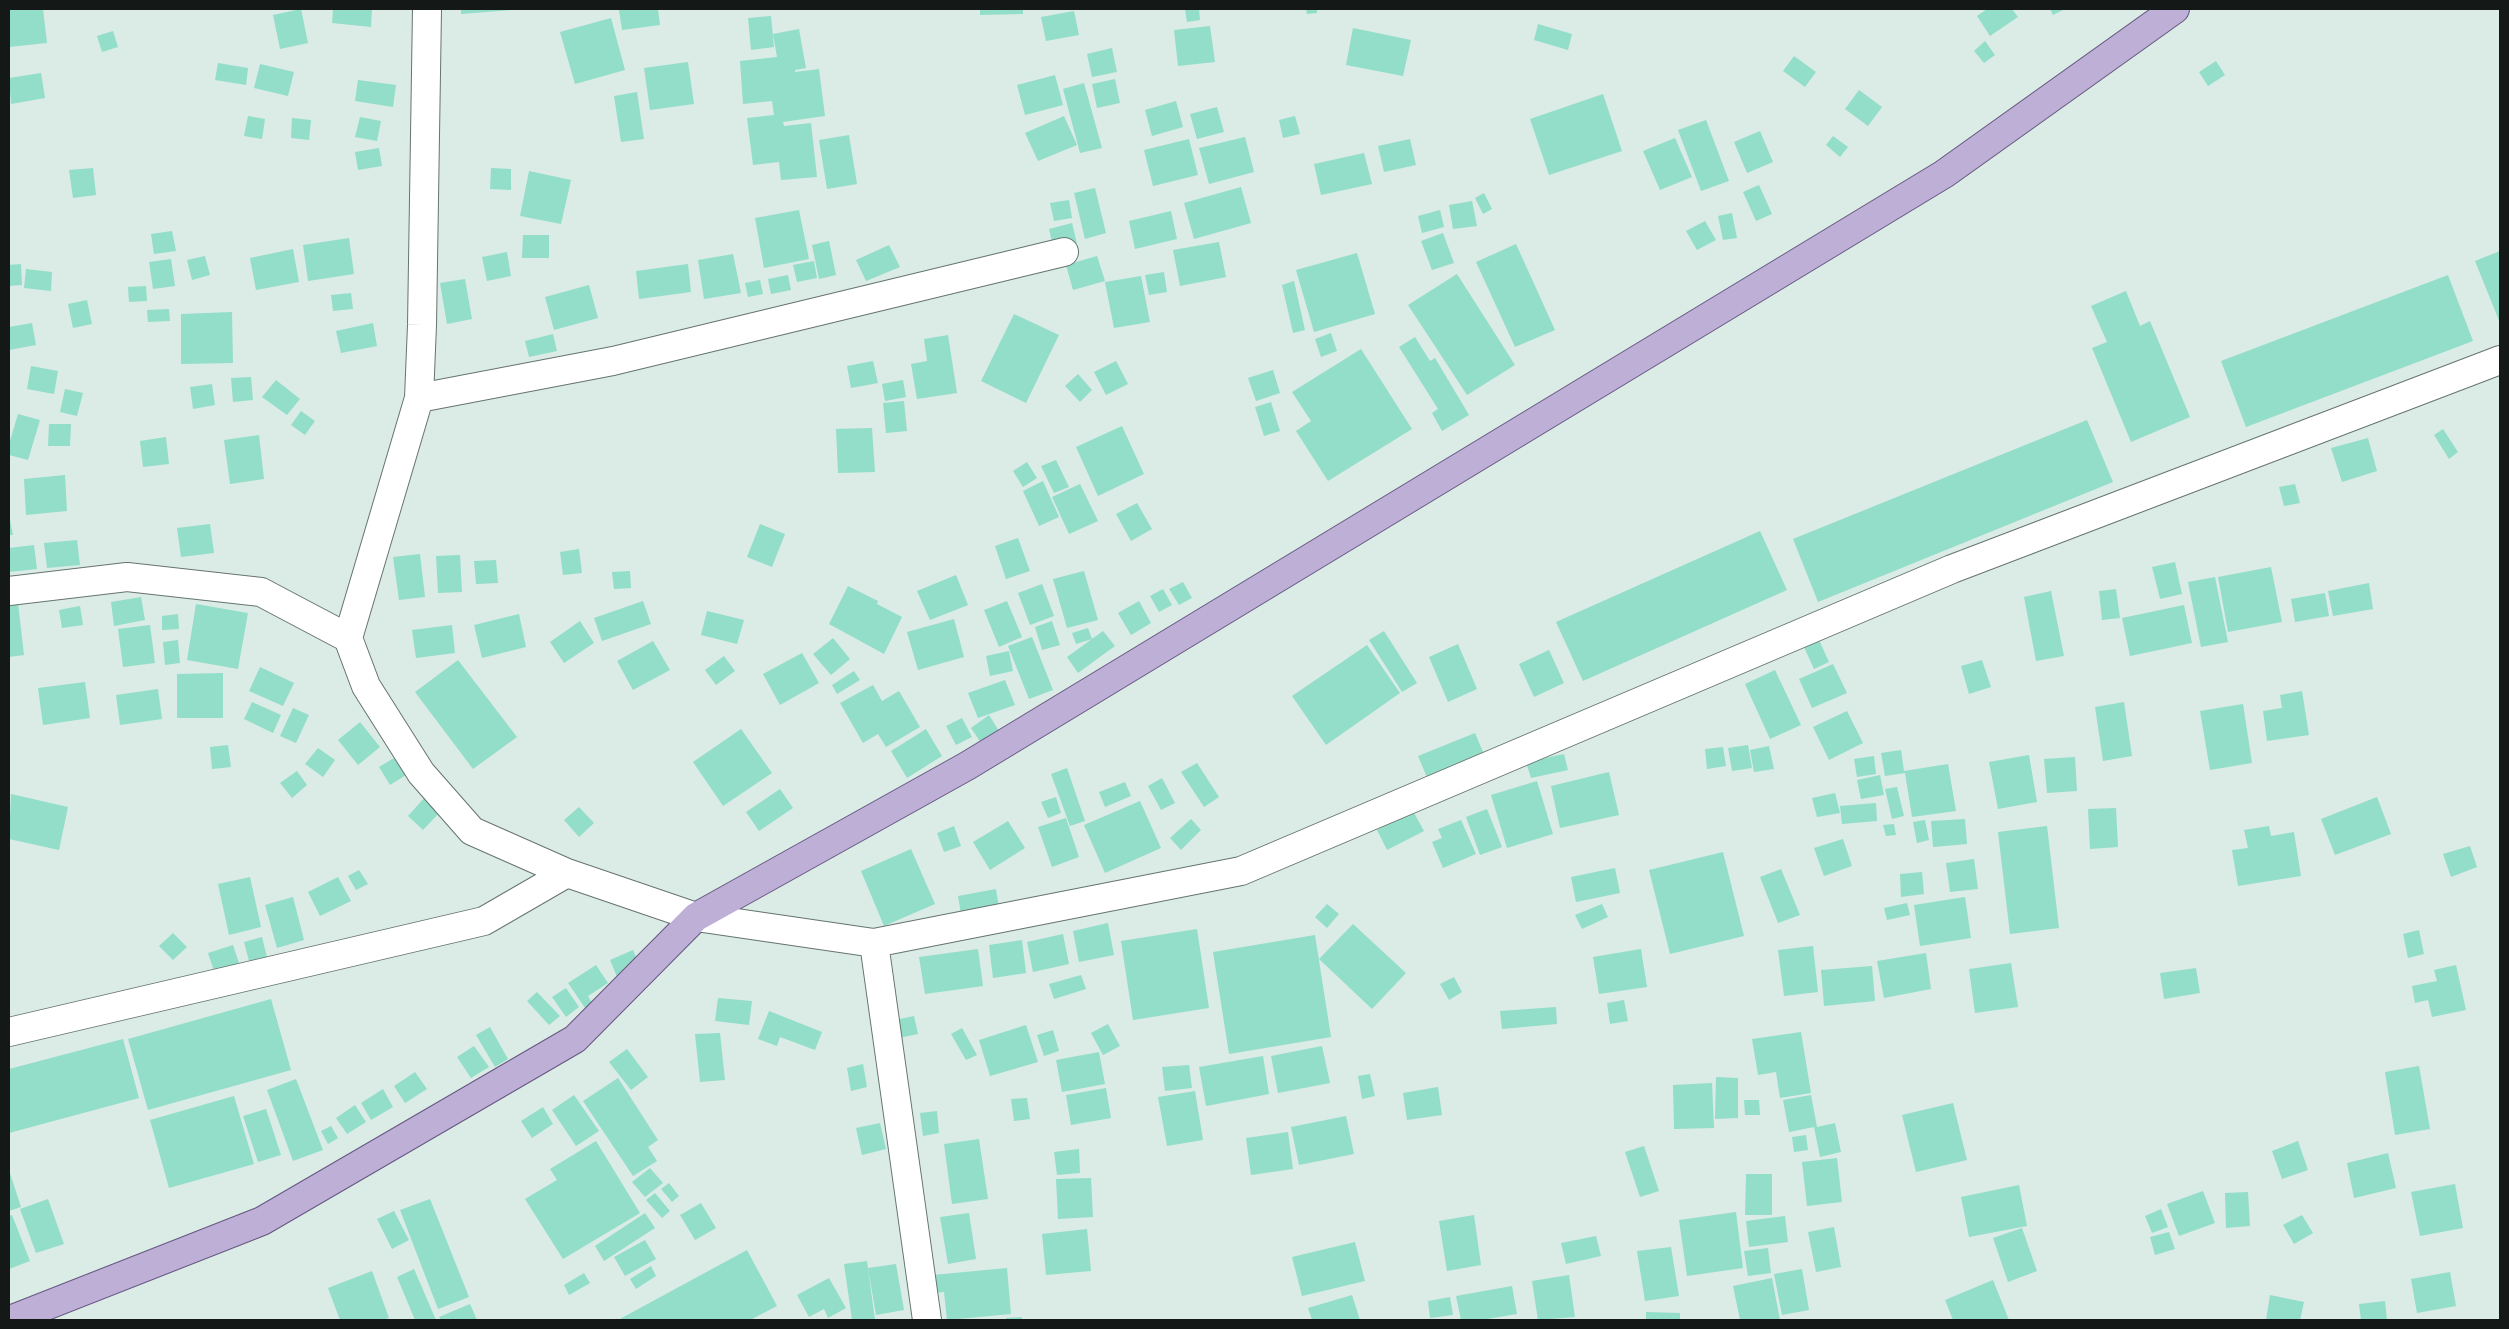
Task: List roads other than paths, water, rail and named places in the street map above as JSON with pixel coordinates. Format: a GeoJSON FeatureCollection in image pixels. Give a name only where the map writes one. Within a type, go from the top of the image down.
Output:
{"type":"FeatureCollection","features":[{"type":"Feature","properties":{"kind":"main road"},"geometry":{"type":"LineString","coordinates":[[10,1320],[262,1221],[575,1039],[696,917],[967,766],[1944,174],[2175,9]]}},
{"type":"Feature","properties":{"kind":"street"},"geometry":{"type":"LineString","coordinates":[[428,9],[419,398],[348,638],[366,686],[421,773],[472,831],[568,873],[696,917],[874,943],[1241,871],[1952,569],[2500,360]]}},
{"type":"Feature","properties":{"kind":"street"},"geometry":{"type":"LineString","coordinates":[[419,398],[613,361],[1064,252]]}},
{"type":"Feature","properties":{"kind":"street"},"geometry":{"type":"LineString","coordinates":[[9,591],[127,577],[261,592],[348,638]]}},
{"type":"Feature","properties":{"kind":"street"},"geometry":{"type":"LineString","coordinates":[[9,1032],[484,921],[568,873]]}},
{"type":"Feature","properties":{"kind":"street"},"geometry":{"type":"LineString","coordinates":[[874,943],[927,1320]]}}]}
